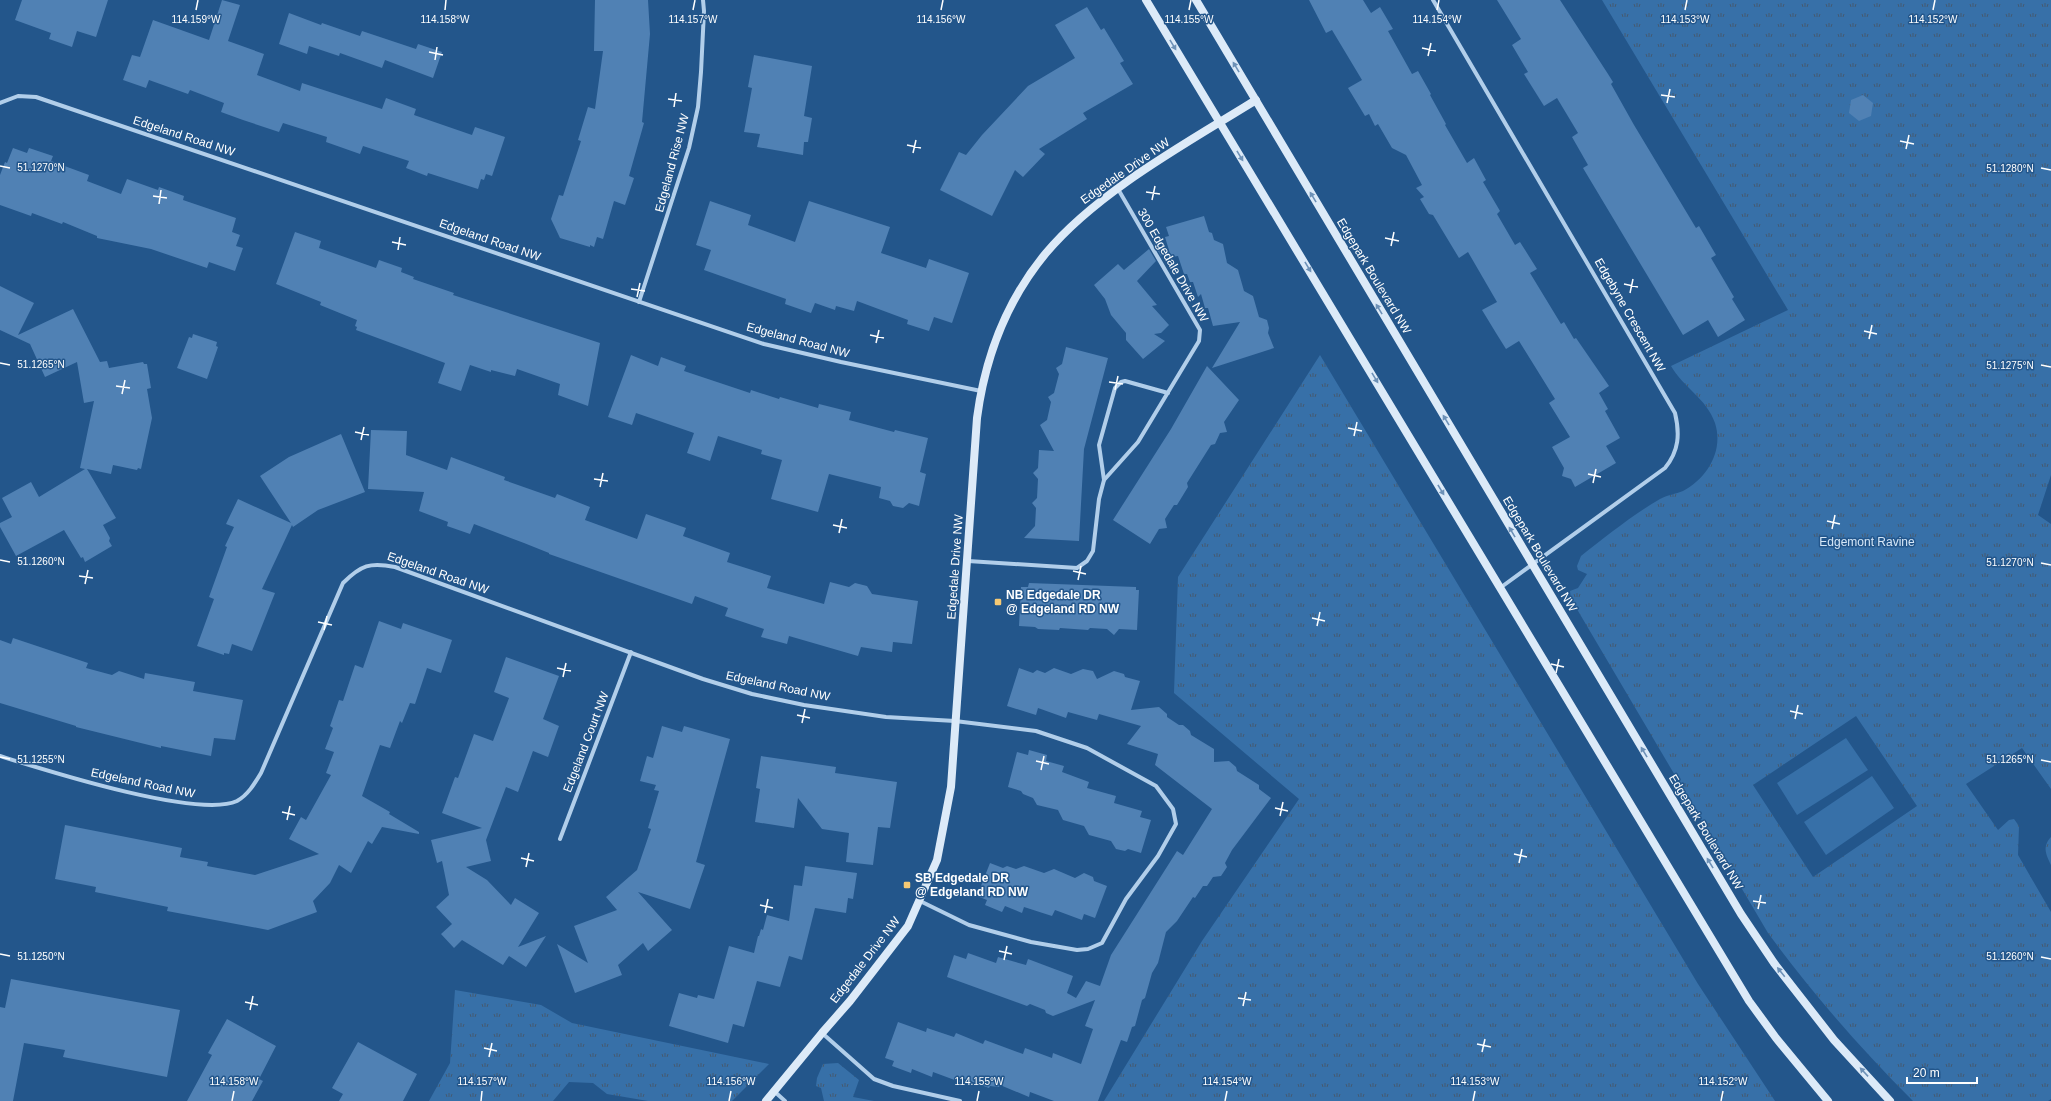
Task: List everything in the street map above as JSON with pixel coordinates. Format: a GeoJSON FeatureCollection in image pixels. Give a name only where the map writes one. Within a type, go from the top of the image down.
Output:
{"type":"FeatureCollection","features":[{"type":"Feature","properties":{"kind":"street","name":"Edgeland Rise NW"},"geometry":{"type":"LineString","coordinates":[[639,302],[689,148],[698,107],[704,11],[703,0]]}},
{"type":"Feature","properties":{"kind":"street"},"geometry":{"type":"LineString","coordinates":[[1146,0],[1749,1001],[1776,1038],[1828,1101]]}},
{"type":"Feature","properties":{"kind":"street","name":"Edgepark Boulevard NW"},"geometry":{"type":"LineString","coordinates":[[1196,0],[1741,914],[1774,963],[1834,1040],[1890,1101]]}},
{"type":"Feature","properties":{"kind":"street","name":"Edgebyne Crescent NW"},"geometry":{"type":"LineString","coordinates":[[1433,0],[1675,413],[1678,426],[1679,437],[1673,459],[1665,468],[1500,589]]}},
{"type":"Feature","properties":{"kind":"street","name":"Edgeland Road NW"},"geometry":{"type":"LineString","coordinates":[[0,103],[18,96],[36,97],[764,344],[981,391]]}},
{"type":"Feature","properties":{"kind":"street","name":"Edgedale Drive NW"},"geometry":{"type":"LineString","coordinates":[[766,1101],[850,1001],[908,926],[937,860],[946,820],[951,787],[968,561],[976,418],[988,360],[1001,326],[1030,274],[1046,252],[1085,214],[1118,189],[1256,100]]}},
{"type":"Feature","properties":{"kind":"street","name":"300 Edgedale Drive NW"},"geometry":{"type":"LineString","coordinates":[[1104,480],[1138,442],[1199,341],[1200,333],[1118,189]]}},
{"type":"Feature","properties":{"kind":"street"},"geometry":{"type":"LineString","coordinates":[[968,561],[1077,568],[1083,565],[1093,551],[1098,510],[1104,480],[1099,445],[1115,388],[1121,382],[1125,381],[1168,393]]}},
{"type":"Feature","properties":{"kind":"street","name":"Edgeland Road NW"},"geometry":{"type":"LineString","coordinates":[[0,756],[58,774],[167,800],[218,806],[238,800],[251,789],[260,773],[342,583],[353,572],[365,566],[379,564],[395,567],[703,679],[752,694],[804,705],[886,717],[955,721],[1036,731],[1087,748],[1156,786],[1173,809],[1176,824],[1158,856],[1126,899],[1102,943],[1096,947],[1077,950],[1031,942],[969,925],[920,901]]}},
{"type":"Feature","properties":{"kind":"street","name":"Edgeland Court NW"},"geometry":{"type":"LineString","coordinates":[[560,839],[631,652]]}},
{"type":"Feature","properties":{"kind":"street"},"geometry":{"type":"LineString","coordinates":[[822,1033],[874,1079],[892,1086],[960,1101]]}},
{"type":"Feature","properties":{"kind":"street"},"geometry":{"type":"LineString","coordinates":[[775,1092],[785,1101]]}},
{"type":"Feature","properties":{"kind":"green space","name":"Edgemont Ravine"},"geometry":{"type":"Polygon","coordinates":[[[1602,0],[2051,0],[2051,475],[2038,515],[2051,524],[2051,789],[2022,748],[1966,784],[1998,830],[2009,820],[2014,819],[2019,826],[2018,855],[2051,912],[2051,1099],[2048,1101],[1913,1101],[1893,1081],[1819,999],[1768,933],[1571,599],[1570,591],[1578,588],[1587,574],[1578,570],[1577,566],[1581,556],[1650,505],[1663,498],[1683,491],[1692,485],[1706,471],[1711,463],[1717,444],[1715,423],[1701,400],[1671,366],[1788,310],[1602,0]],[[1856,716],[1753,785],[1813,877],[1917,806],[1856,716]]]}},
{"type":"Feature","properties":{"kind":"green space"},"geometry":{"type":"Polygon","coordinates":[[[1320,355],[1698,984],[1775,1101],[1104,1101],[1202,941],[1299,799],[1174,693],[1178,577],[1320,355]]]}},
{"type":"Feature","properties":{"kind":"green space"},"geometry":{"type":"Polygon","coordinates":[[[1846,738],[1868,770],[1797,815],[1777,783],[1846,738]]]}},
{"type":"Feature","properties":{"kind":"green space"},"geometry":{"type":"Polygon","coordinates":[[[1872,776],[1894,808],[1826,855],[1804,822],[1872,776]]]}},
{"type":"Feature","properties":{"kind":"green space"},"geometry":{"type":"Polygon","coordinates":[[[2051,837],[2051,865],[2046,854],[2046,844],[2051,837]]]}},
{"type":"Feature","properties":{"kind":"green space"},"geometry":{"type":"Polygon","coordinates":[[[455,990],[541,1005],[572,1023],[769,1064],[732,1101],[648,1101],[607,1094],[593,1083],[569,1082],[553,1101],[429,1101],[450,1063],[455,990]]]}},
{"type":"Feature","properties":{"kind":"green space"},"geometry":{"type":"Polygon","coordinates":[[[838,1063],[859,1080],[853,1097],[874,1101],[824,1101],[821,1088],[816,1086],[817,1078],[823,1064],[838,1063]]]}},
{"type":"Feature","properties":{"kind":"building"},"geometry":{"type":"Polygon","coordinates":[[[22,0],[108,0],[96,37],[77,31],[72,47],[49,39],[51,33],[15,20],[22,0]]]}},
{"type":"Feature","properties":{"kind":"building"},"geometry":{"type":"Polygon","coordinates":[[[222,0],[240,5],[228,41],[264,54],[257,75],[300,91],[302,83],[382,109],[386,98],[416,109],[414,115],[472,135],[475,127],[505,137],[492,176],[486,174],[484,180],[481,179],[478,189],[428,173],[427,176],[406,168],[409,161],[363,146],[360,154],[326,142],[327,137],[283,123],[279,132],[243,120],[221,112],[224,103],[190,90],[188,94],[149,80],[146,88],[123,80],[132,55],[140,57],[153,20],[209,40],[222,0]]]}},
{"type":"Feature","properties":{"kind":"building"},"geometry":{"type":"Polygon","coordinates":[[[595,0],[648,0],[650,34],[642,122],[644,123],[629,176],[634,178],[625,205],[614,201],[603,239],[597,237],[594,247],[590,245],[590,247],[560,238],[551,219],[559,195],[563,196],[581,141],[578,140],[588,107],[595,109],[603,51],[594,51],[595,0]]]}},
{"type":"Feature","properties":{"kind":"building"},"geometry":{"type":"Polygon","coordinates":[[[1309,0],[1363,0],[1371,13],[1380,7],[1393,29],[1388,31],[1412,74],[1418,71],[1446,124],[1445,125],[1467,163],[1474,158],[1486,180],[1483,182],[1500,211],[1497,214],[1515,245],[1520,242],[1537,269],[1530,273],[1561,324],[1564,322],[1574,339],[1576,338],[1609,386],[1599,393],[1608,409],[1605,411],[1620,438],[1606,446],[1616,463],[1575,487],[1571,479],[1562,476],[1564,468],[1552,447],[1570,437],[1549,403],[1555,399],[1519,341],[1506,349],[1496,333],[1482,310],[1497,302],[1468,252],[1459,258],[1433,215],[1429,214],[1420,199],[1424,197],[1416,188],[1422,185],[1406,155],[1392,148],[1378,124],[1375,126],[1369,114],[1365,116],[1348,88],[1362,80],[1332,30],[1326,33],[1309,0]]]}},
{"type":"Feature","properties":{"kind":"building"},"geometry":{"type":"Polygon","coordinates":[[[1497,0],[1560,0],[1613,82],[1611,84],[1634,125],[1696,228],[1699,226],[1716,255],[1711,258],[1734,297],[1732,299],[1745,320],[1718,337],[1708,320],[1683,335],[1583,168],[1588,165],[1572,137],[1578,133],[1557,98],[1544,106],[1524,74],[1528,72],[1512,45],[1521,39],[1497,0]]]}},
{"type":"Feature","properties":{"kind":"building"},"geometry":{"type":"Polygon","coordinates":[[[1087,7],[1101,30],[1104,28],[1124,61],[1120,63],[1133,84],[1083,113],[1087,119],[1039,149],[1045,154],[1023,177],[1015,170],[992,216],[940,190],[959,152],[966,155],[982,135],[1028,86],[1075,58],[1055,25],[1087,7]]]}},
{"type":"Feature","properties":{"kind":"building"},"geometry":{"type":"Polygon","coordinates":[[[289,13],[321,25],[322,23],[360,36],[362,31],[416,49],[418,44],[442,52],[433,78],[385,60],[382,68],[340,53],[339,56],[309,46],[307,54],[279,44],[289,13]]]}},
{"type":"Feature","properties":{"kind":"building"},"geometry":{"type":"Polygon","coordinates":[[[754,55],[812,66],[804,116],[812,118],[808,142],[804,142],[803,155],[757,147],[760,134],[744,132],[752,88],[748,87],[754,55]]]}},
{"type":"Feature","properties":{"kind":"building"},"geometry":{"type":"Polygon","coordinates":[[[1863,95],[1873,103],[1871,116],[1859,121],[1849,113],[1851,100],[1863,95]]]}},
{"type":"Feature","properties":{"kind":"building"},"geometry":{"type":"Polygon","coordinates":[[[13,148],[27,153],[29,148],[53,156],[51,161],[89,175],[87,181],[121,194],[127,179],[158,190],[159,187],[184,196],[183,200],[236,218],[232,232],[240,235],[236,246],[243,248],[235,271],[209,262],[207,268],[151,249],[97,238],[97,236],[63,222],[62,224],[32,213],[31,216],[0,205],[0,175],[13,148]]]}},
{"type":"Feature","properties":{"kind":"building"},"geometry":{"type":"Polygon","coordinates":[[[710,201],[751,215],[748,225],[795,242],[809,201],[890,227],[881,253],[926,268],[929,259],[969,273],[952,323],[934,317],[929,331],[907,324],[908,320],[857,301],[854,311],[836,306],[835,310],[815,303],[811,313],[785,304],[786,299],[704,270],[711,250],[696,245],[710,201]]]}},
{"type":"Feature","properties":{"kind":"building"},"geometry":{"type":"Polygon","coordinates":[[[1204,216],[1209,232],[1212,233],[1214,240],[1223,244],[1227,263],[1238,270],[1244,291],[1253,296],[1259,317],[1267,320],[1269,328],[1268,333],[1274,348],[1212,368],[1240,322],[1213,326],[1208,308],[1205,308],[1201,294],[1198,297],[1193,282],[1190,282],[1187,274],[1184,274],[1178,256],[1171,257],[1165,237],[1169,236],[1166,227],[1204,216]]]}},
{"type":"Feature","properties":{"kind":"building"},"geometry":{"type":"Polygon","coordinates":[[[295,232],[321,241],[319,248],[376,268],[379,260],[402,268],[401,272],[414,277],[413,279],[454,293],[453,295],[600,343],[588,406],[558,395],[560,384],[517,369],[515,376],[491,370],[491,372],[470,365],[461,391],[438,383],[445,363],[356,330],[357,327],[355,326],[357,320],[320,305],[321,302],[276,284],[295,232]]]}},
{"type":"Feature","properties":{"kind":"building"},"geometry":{"type":"Polygon","coordinates":[[[1156,242],[1165,251],[1161,256],[1154,244],[1156,242]]]}},
{"type":"Feature","properties":{"kind":"building"},"geometry":{"type":"Polygon","coordinates":[[[1149,249],[1156,261],[1137,281],[1157,305],[1152,306],[1169,325],[1161,333],[1154,334],[1165,341],[1143,359],[1126,340],[1126,333],[1111,315],[1105,299],[1094,285],[1118,264],[1124,270],[1149,249]]]}},
{"type":"Feature","properties":{"kind":"building"},"geometry":{"type":"Polygon","coordinates":[[[0,286],[34,303],[18,335],[73,309],[100,362],[107,361],[109,368],[143,362],[144,364],[147,364],[151,388],[147,389],[152,418],[141,469],[138,468],[137,470],[113,465],[111,474],[87,469],[116,518],[103,525],[110,538],[109,541],[112,546],[85,562],[64,530],[16,556],[0,527],[0,523],[12,517],[2,498],[31,482],[39,497],[85,469],[80,468],[94,401],[84,403],[77,362],[45,377],[30,344],[0,330],[0,286]]]}},
{"type":"Feature","properties":{"kind":"building"},"geometry":{"type":"Polygon","coordinates":[[[193,334],[217,342],[216,346],[218,347],[207,379],[177,368],[189,337],[192,338],[193,334]]]}},
{"type":"Feature","properties":{"kind":"building"},"geometry":{"type":"Polygon","coordinates":[[[1066,347],[1108,358],[1084,449],[1079,541],[1024,538],[1035,526],[1036,508],[1032,503],[1037,498],[1038,479],[1033,473],[1038,468],[1039,450],[1054,451],[1040,425],[1047,420],[1051,402],[1048,397],[1054,393],[1059,374],[1056,368],[1062,364],[1066,347]]]}},
{"type":"Feature","properties":{"kind":"building"},"geometry":{"type":"Polygon","coordinates":[[[631,355],[658,366],[661,357],[686,366],[684,371],[750,393],[751,390],[779,399],[780,397],[818,408],[819,404],[851,412],[849,420],[894,432],[895,430],[928,438],[920,472],[926,474],[919,506],[909,503],[903,508],[893,506],[890,501],[879,498],[881,487],[829,474],[818,512],[771,499],[782,460],[761,454],[762,450],[718,436],[710,461],[687,453],[694,433],[636,413],[632,425],[608,417],[631,355]]]}},
{"type":"Feature","properties":{"kind":"building"},"geometry":{"type":"Polygon","coordinates":[[[1207,366],[1239,400],[1224,422],[1227,432],[1220,433],[1215,444],[1211,445],[1187,483],[1188,487],[1177,505],[1174,505],[1165,519],[1167,528],[1159,529],[1150,544],[1113,520],[1171,429],[1207,366]]]}},
{"type":"Feature","properties":{"kind":"building"},"geometry":{"type":"Polygon","coordinates":[[[371,430],[407,431],[406,455],[447,470],[451,457],[505,477],[504,480],[555,498],[557,494],[590,507],[585,520],[637,539],[646,514],[686,528],[683,536],[730,553],[727,562],[771,576],[767,588],[824,604],[830,582],[849,587],[855,583],[867,586],[872,594],[918,601],[912,644],[893,642],[892,652],[861,647],[858,656],[789,636],[787,644],[761,637],[764,629],[725,616],[728,608],[695,596],[692,604],[549,554],[474,524],[470,534],[447,526],[448,522],[419,511],[424,492],[368,489],[371,430]]]}},
{"type":"Feature","properties":{"kind":"building"},"geometry":{"type":"Polygon","coordinates":[[[341,434],[365,492],[318,510],[293,527],[292,525],[262,589],[275,593],[252,651],[232,644],[229,654],[224,653],[224,655],[197,646],[214,599],[209,597],[227,547],[225,546],[234,527],[226,524],[238,499],[291,523],[260,476],[289,457],[341,434]]]}},
{"type":"Feature","properties":{"kind":"building"},"geometry":{"type":"Polygon","coordinates":[[[1029,583],[1136,587],[1136,590],[1139,590],[1137,630],[1119,629],[1114,635],[1107,629],[1090,628],[1088,630],[1060,628],[1059,630],[1019,626],[1021,587],[1028,587],[1029,583]]]}},
{"type":"Feature","properties":{"kind":"building"},"geometry":{"type":"Polygon","coordinates":[[[379,621],[401,629],[403,623],[452,640],[441,673],[427,668],[415,704],[410,703],[402,723],[400,721],[390,748],[380,745],[362,796],[390,812],[389,814],[419,832],[419,834],[382,827],[372,844],[368,841],[351,873],[339,865],[330,883],[313,901],[317,912],[268,930],[167,911],[168,907],[95,892],[96,887],[55,879],[65,825],[182,848],[180,857],[208,862],[207,866],[255,875],[319,854],[289,839],[301,817],[306,820],[331,775],[326,773],[334,752],[325,749],[333,728],[330,726],[339,700],[343,701],[355,665],[363,668],[379,621]]]}},
{"type":"Feature","properties":{"kind":"building"},"geometry":{"type":"Polygon","coordinates":[[[13,638],[88,663],[86,668],[112,675],[119,671],[144,679],[145,673],[195,682],[193,691],[243,700],[235,740],[214,738],[211,756],[161,746],[161,748],[76,727],[0,703],[0,640],[11,644],[13,638]]]}},
{"type":"Feature","properties":{"kind":"building"},"geometry":{"type":"Polygon","coordinates":[[[506,657],[559,676],[543,719],[559,726],[548,757],[533,751],[518,792],[506,787],[486,840],[491,861],[466,867],[487,880],[511,905],[515,898],[539,913],[518,947],[546,936],[526,967],[509,956],[503,965],[462,940],[454,948],[441,934],[452,924],[436,907],[449,895],[442,861],[437,863],[431,840],[482,828],[442,813],[455,777],[458,778],[474,734],[493,741],[509,698],[494,692],[506,657]]]}},
{"type":"Feature","properties":{"kind":"building"},"geometry":{"type":"Polygon","coordinates":[[[1019,668],[1033,673],[1037,670],[1045,673],[1054,668],[1071,674],[1083,669],[1093,671],[1097,679],[1114,671],[1124,674],[1125,677],[1140,681],[1131,710],[1159,707],[1167,714],[1167,717],[1179,725],[1183,725],[1190,731],[1191,735],[1214,749],[1214,762],[1229,761],[1236,767],[1237,771],[1259,785],[1259,789],[1271,798],[1232,850],[1225,863],[1227,867],[1221,876],[1213,877],[1207,886],[1203,886],[1195,898],[1193,897],[1177,921],[1166,932],[1158,963],[1152,973],[1145,998],[1142,1000],[1135,1026],[1132,1027],[1127,1042],[1121,1040],[1098,1101],[1054,1101],[1030,1092],[1029,1097],[1000,1085],[999,1087],[990,1086],[989,1088],[962,1078],[960,1082],[933,1072],[932,1077],[912,1069],[911,1073],[892,1066],[894,1061],[885,1058],[898,1022],[926,1032],[927,1028],[954,1037],[956,1033],[983,1044],[985,1040],[1023,1054],[1025,1048],[1052,1058],[1053,1053],[1081,1064],[1093,1029],[1085,1026],[1095,1000],[1053,1016],[1046,1013],[1045,1010],[1030,1004],[1027,1006],[947,977],[954,955],[966,959],[968,953],[996,963],[998,957],[1026,965],[1028,959],[1073,976],[1067,993],[1076,998],[1086,981],[1100,986],[1111,955],[1177,851],[1183,855],[1212,809],[1155,765],[1158,754],[1127,744],[1141,726],[1099,714],[1097,720],[1068,712],[1066,718],[1038,708],[1036,715],[1007,706],[1019,668]]]}},
{"type":"Feature","properties":{"kind":"building"},"geometry":{"type":"Polygon","coordinates":[[[662,726],[682,732],[684,726],[730,739],[696,862],[705,865],[690,909],[638,892],[672,930],[648,951],[643,943],[618,965],[622,975],[575,993],[557,944],[588,963],[574,926],[617,910],[606,897],[637,870],[651,829],[648,828],[659,791],[654,790],[656,785],[640,781],[647,756],[653,758],[662,726]]]}},
{"type":"Feature","properties":{"kind":"building"},"geometry":{"type":"Polygon","coordinates":[[[1029,750],[1047,755],[1046,761],[1064,766],[1062,772],[1089,782],[1087,788],[1116,796],[1114,803],[1142,811],[1140,817],[1151,820],[1141,853],[1128,849],[1125,851],[1116,849],[1111,841],[1089,835],[1084,826],[1063,820],[1058,810],[1037,805],[1033,798],[1023,794],[1021,791],[1008,787],[1017,752],[1028,755],[1029,750]]]}},
{"type":"Feature","properties":{"kind":"building"},"geometry":{"type":"Polygon","coordinates":[[[761,756],[836,767],[835,773],[897,782],[890,828],[878,827],[873,865],[846,862],[849,833],[822,829],[798,798],[794,828],[755,822],[760,789],[756,788],[761,756]]]}},
{"type":"Feature","properties":{"kind":"building"},"geometry":{"type":"Polygon","coordinates":[[[990,863],[1003,868],[1007,866],[1016,869],[1024,866],[1044,873],[1054,869],[1075,878],[1084,873],[1093,877],[1094,881],[1107,886],[1095,918],[1084,914],[1082,920],[1055,910],[1052,916],[1024,907],[1022,913],[1005,906],[1002,912],[985,905],[987,900],[977,896],[990,863]]]}},
{"type":"Feature","properties":{"kind":"building"},"geometry":{"type":"Polygon","coordinates":[[[805,866],[857,873],[853,899],[848,898],[846,913],[815,908],[802,960],[789,956],[780,987],[757,981],[744,1027],[733,1024],[728,1043],[669,1026],[679,993],[697,998],[698,995],[714,999],[729,946],[754,953],[758,936],[761,929],[763,930],[767,915],[789,921],[794,885],[802,886],[805,866]]]}},
{"type":"Feature","properties":{"kind":"building"},"geometry":{"type":"Polygon","coordinates":[[[11,979],[180,1010],[167,1077],[63,1057],[65,1050],[24,1043],[13,1101],[0,1101],[0,1007],[5,1008],[11,979]]]}},
{"type":"Feature","properties":{"kind":"building"},"geometry":{"type":"Polygon","coordinates":[[[227,1019],[276,1046],[259,1079],[263,1081],[252,1101],[187,1101],[212,1055],[208,1053],[227,1019]]]}},
{"type":"Feature","properties":{"kind":"building"},"geometry":{"type":"Polygon","coordinates":[[[358,1042],[417,1074],[403,1101],[339,1101],[343,1094],[332,1088],[358,1042]]]}},
{"type":"Feature","properties":{"kind":"place","name":"NB Edgedale DR @ Edgeland RD NW"},"geometry":{"type":"Point","coordinates":[998,602]}},
{"type":"Feature","properties":{"kind":"place","name":"SB Edgedale DR @ Edgeland RD NW"},"geometry":{"type":"Point","coordinates":[907,885]}}]}
